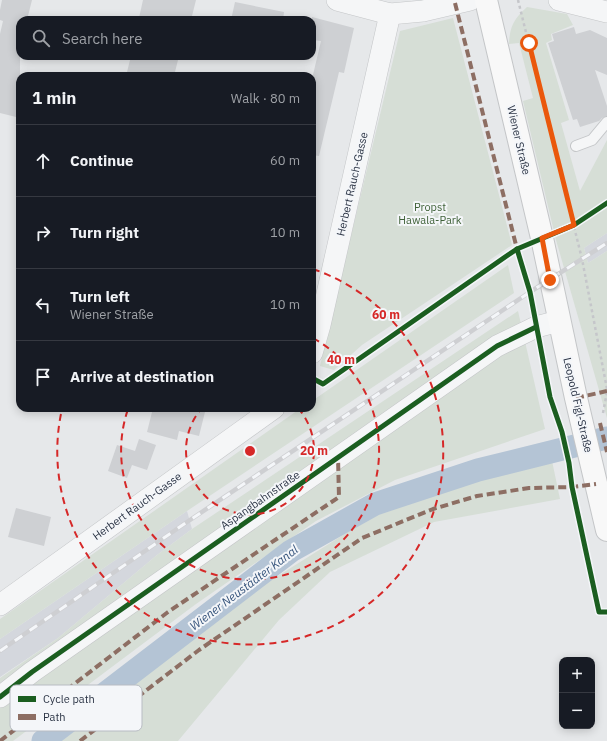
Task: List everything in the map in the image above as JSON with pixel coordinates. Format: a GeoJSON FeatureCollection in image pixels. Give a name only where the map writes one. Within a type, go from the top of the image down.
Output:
{"type":"FeatureCollection","features":[{"type":"Feature","properties":{"kind":"main road","name":"Wiener Straße"},"geometry":{"type":"LineString","coordinates":[[486,0],[542,238],[550,280]]}},
{"type":"Feature","properties":{"kind":"main road","name":"Leopold Figl-Straße"},"geometry":{"type":"LineString","coordinates":[[550,280],[607,530]]}},
{"type":"Feature","properties":{"kind":"street"},"geometry":{"type":"LineString","coordinates":[[338,0],[390,14],[423,11],[470,0]]}},
{"type":"Feature","properties":{"kind":"street"},"geometry":{"type":"LineString","coordinates":[[559,0],[607,12]]}},
{"type":"Feature","properties":{"kind":"street","name":"Herbert Rauch-Gasse"},"geometry":{"type":"LineString","coordinates":[[316,339],[390,14]]}},
{"type":"Feature","properties":{"kind":"street","name":"Aspangbahnstraße"},"geometry":{"type":"LineString","coordinates":[[16,685],[45,663],[497,346],[536,327],[559,321]]}},
{"type":"Feature","properties":{"kind":"street","name":"Herbert Rauch-Gasse"},"geometry":{"type":"LineString","coordinates":[[0,605],[268,412]]}},
{"type":"Feature","properties":{"kind":"street","name":"Aspangbahnstraße"},"geometry":{"type":"LineString","coordinates":[[0,697],[10,689]]}},
{"type":"Feature","properties":{"kind":"lane"},"geometry":{"type":"LineString","coordinates":[[576,146],[592,140],[607,122]]}},
{"type":"Feature","properties":{"kind":"path"},"geometry":{"type":"LineString","coordinates":[[518,0],[582,259],[607,390],[602,415]]}},
{"type":"Feature","properties":{"kind":"path"},"geometry":{"type":"LineString","coordinates":[[542,238],[574,225]]}},
{"type":"Feature","properties":{"kind":"shaded area"},"geometry":{"type":"Polygon","coordinates":[[[607,233],[607,251],[588,263],[584,248],[607,233]]]}},
{"type":"Feature","properties":{"kind":"shaded area"},"geometry":{"type":"Polygon","coordinates":[[[187,511],[192,529],[157,555],[58,638],[0,677],[0,639],[187,511]]]}},
{"type":"Feature","properties":{"kind":"green space"},"geometry":{"type":"Polygon","coordinates":[[[527,7],[567,14],[573,25],[551,34],[552,40],[546,43],[569,120],[561,123],[580,191],[607,140],[607,233],[584,248],[588,263],[607,251],[607,418],[556,240],[523,101],[533,98],[519,43],[509,44],[510,32],[514,23],[527,7]]]}},
{"type":"Feature","properties":{"kind":"green space","name":"Propst Hawala-Park"},"geometry":{"type":"Polygon","coordinates":[[[453,18],[512,245],[362,345],[334,370],[320,366],[400,31],[453,18]]]}},
{"type":"Feature","properties":{"kind":"green space"},"geometry":{"type":"Polygon","coordinates":[[[508,265],[514,293],[187,511],[0,639],[0,619],[295,412],[316,412],[316,398],[508,265]]]}},
{"type":"Feature","properties":{"kind":"green space"},"geometry":{"type":"Polygon","coordinates":[[[518,311],[545,429],[395,480],[316,521],[196,604],[88,685],[10,685],[10,731],[26,731],[13,741],[0,741],[0,678],[58,638],[157,555],[192,529],[518,311]]]}},
{"type":"Feature","properties":{"kind":"green space"},"geometry":{"type":"Polygon","coordinates":[[[551,456],[560,499],[434,522],[330,572],[279,620],[178,741],[61,741],[74,731],[142,731],[142,685],[134,685],[262,586],[378,513],[551,456]]]}},
{"type":"Feature","properties":{"kind":"building"},"geometry":{"type":"Polygon","coordinates":[[[2,0],[32,0],[28,16],[16,16],[16,60],[20,60],[20,72],[16,72],[16,117],[0,113],[0,34],[3,21],[0,20],[2,0]]]}},
{"type":"Feature","properties":{"kind":"building"},"geometry":{"type":"Polygon","coordinates":[[[143,0],[196,0],[192,16],[139,16],[143,0]]]}},
{"type":"Feature","properties":{"kind":"building"},"geometry":{"type":"Polygon","coordinates":[[[235,2],[284,12],[284,16],[232,16],[235,2]]]}},
{"type":"Feature","properties":{"kind":"building"},"geometry":{"type":"Polygon","coordinates":[[[316,18],[354,28],[344,73],[339,72],[319,156],[316,156],[316,72],[314,72],[321,41],[316,40],[316,18]]]}},
{"type":"Feature","properties":{"kind":"building"},"geometry":{"type":"Polygon","coordinates":[[[574,27],[576,34],[590,30],[607,38],[607,75],[595,70],[607,106],[607,116],[599,121],[580,127],[577,119],[573,120],[548,43],[554,41],[552,34],[574,27]]]}},
{"type":"Feature","properties":{"kind":"building"},"geometry":{"type":"Polygon","coordinates":[[[130,60],[178,60],[175,72],[127,72],[130,60]]]}},
{"type":"Feature","properties":{"kind":"building"},"geometry":{"type":"Polygon","coordinates":[[[152,412],[205,412],[199,436],[179,431],[177,440],[147,432],[152,412]]]}},
{"type":"Feature","properties":{"kind":"building"},"geometry":{"type":"Polygon","coordinates":[[[139,439],[156,445],[147,470],[132,465],[127,478],[108,471],[117,445],[135,451],[139,439]]]}},
{"type":"Feature","properties":{"kind":"building"},"geometry":{"type":"Polygon","coordinates":[[[16,508],[51,517],[44,546],[8,537],[16,508]]]}},
{"type":"Feature","properties":{"kind":"waterway","name":"Wiener Neustädter Kanal"},"geometry":{"type":"LineString","coordinates":[[116,685],[291,551],[375,504],[478,470],[607,438]]}},
{"type":"Feature","properties":{"kind":"waterway","name":"Wiener Neustädter Kanal"},"geometry":{"type":"LineString","coordinates":[[43,741],[56,731]]}},
{"type":"Feature","properties":{"kind":"railway"},"geometry":{"type":"LineString","coordinates":[[0,651],[187,522],[530,292],[607,243]]}},
{"type":"Feature","properties":{"kind":"marked path"},"geometry":{"type":"LineString","coordinates":[[455,3],[517,249]]}},
{"type":"Feature","properties":{"kind":"marked path"},"geometry":{"type":"LineString","coordinates":[[576,398],[607,391]]}},
{"type":"Feature","properties":{"kind":"marked path"},"geometry":{"type":"LineString","coordinates":[[600,423],[607,452]]}},
{"type":"Feature","properties":{"kind":"marked path"},"geometry":{"type":"LineString","coordinates":[[73,685],[168,612],[339,497],[338,457]]}},
{"type":"Feature","properties":{"kind":"marked path"},"geometry":{"type":"LineString","coordinates":[[142,694],[199,650],[362,538],[433,509],[477,496],[529,488],[572,487],[596,484]]}},
{"type":"Feature","properties":{"kind":"marked path"},"geometry":{"type":"LineString","coordinates":[[0,741],[13,731]]}},
{"type":"Feature","properties":{"kind":"marked path"},"geometry":{"type":"LineString","coordinates":[[80,741],[93,731]]}},
{"type":"Feature","properties":{"kind":"cycle path"},"geometry":{"type":"LineString","coordinates":[[316,380],[323,384],[517,249],[574,225],[607,203]]}},
{"type":"Feature","properties":{"kind":"cycle path"},"geometry":{"type":"LineString","coordinates":[[517,249],[530,292],[550,397],[562,432],[569,463],[572,487],[599,612],[607,612]]}},
{"type":"Feature","properties":{"kind":"cycle path"},"geometry":{"type":"LineString","coordinates":[[15,685],[497,346],[536,327]]}},
{"type":"Feature","properties":{"kind":"cycle path"},"geometry":{"type":"LineString","coordinates":[[0,697],[10,689]]}},
{"type":"Feature","properties":{"kind":"route"},"geometry":{"type":"LineString","coordinates":[[529,43],[574,225],[542,238],[550,280]]}}]}
